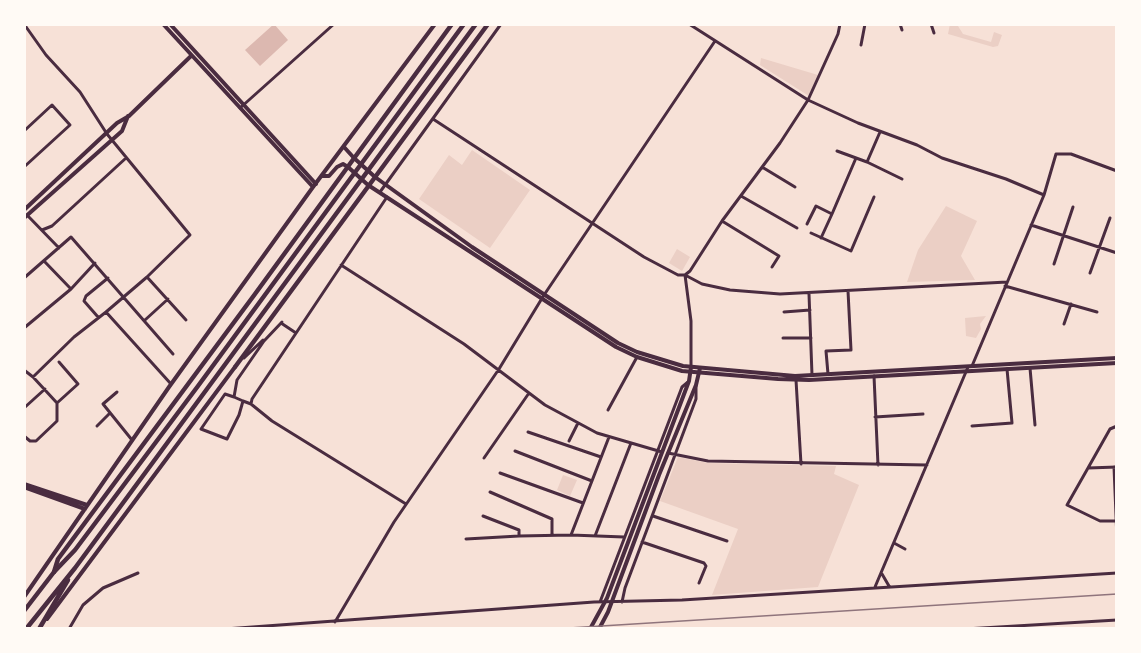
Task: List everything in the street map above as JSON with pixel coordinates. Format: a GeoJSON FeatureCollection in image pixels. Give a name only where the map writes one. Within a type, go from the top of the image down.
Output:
{"type":"FeatureCollection","features":[{"type":"Feature","properties":{"kind":"main road"},"geometry":{"type":"LineString","coordinates":[[54,572],[58,559],[452,24]]}},
{"type":"Feature","properties":{"kind":"main road"},"geometry":{"type":"LineString","coordinates":[[24,611],[54,572],[75,550],[198,386],[464,24]]}},
{"type":"Feature","properties":{"kind":"main road"},"geometry":{"type":"LineString","coordinates":[[26,629],[75,568],[476,24]]}},
{"type":"Feature","properties":{"kind":"main road"},"geometry":{"type":"LineString","coordinates":[[235,367],[488,24]]}},
{"type":"Feature","properties":{"kind":"main road"},"geometry":{"type":"LineString","coordinates":[[39,629],[75,568]]}},
{"type":"Feature","properties":{"kind":"street"},"geometry":{"type":"LineString","coordinates":[[24,24],[46,55],[80,92],[106,134],[190,235],[147,277],[74,336],[33,377]]}},
{"type":"Feature","properties":{"kind":"street"},"geometry":{"type":"LineString","coordinates":[[163,24],[242,107]]}},
{"type":"Feature","properties":{"kind":"street"},"geometry":{"type":"LineString","coordinates":[[170,24],[315,186]]}},
{"type":"Feature","properties":{"kind":"street"},"geometry":{"type":"LineString","coordinates":[[242,107],[334,24]]}},
{"type":"Feature","properties":{"kind":"street"},"geometry":{"type":"LineString","coordinates":[[24,597],[171,384],[321,176],[435,24]]}},
{"type":"Feature","properties":{"kind":"street"},"geometry":{"type":"LineString","coordinates":[[380,192],[501,24]]}},
{"type":"Feature","properties":{"kind":"street"},"geometry":{"type":"LineString","coordinates":[[689,24],[808,100],[880,132],[917,145],[942,158],[1006,179],[1044,195]]}},
{"type":"Feature","properties":{"kind":"street"},"geometry":{"type":"LineString","coordinates":[[685,275],[808,100],[838,34],[840,24]]}},
{"type":"Feature","properties":{"kind":"street"},"geometry":{"type":"LineString","coordinates":[[861,45],[865,24]]}},
{"type":"Feature","properties":{"kind":"street"},"geometry":{"type":"LineString","coordinates":[[900,24],[902,30]]}},
{"type":"Feature","properties":{"kind":"street"},"geometry":{"type":"LineString","coordinates":[[931,24],[934,33]]}},
{"type":"Feature","properties":{"kind":"street"},"geometry":{"type":"LineString","coordinates":[[335,622],[406,504],[715,41]]}},
{"type":"Feature","properties":{"kind":"street"},"geometry":{"type":"LineString","coordinates":[[24,210],[117,123],[129,116],[191,56]]}},
{"type":"Feature","properties":{"kind":"street"},"geometry":{"type":"LineString","coordinates":[[24,131],[52,105],[70,124],[24,166]]}},
{"type":"Feature","properties":{"kind":"street"},"geometry":{"type":"LineString","coordinates":[[59,248],[26,216],[122,130],[129,116]]}},
{"type":"Feature","properties":{"kind":"street"},"geometry":{"type":"LineString","coordinates":[[433,119],[644,257],[678,275],[685,275],[702,284],[766,294],[1006,284],[1097,312]]}},
{"type":"Feature","properties":{"kind":"street"},"geometry":{"type":"LineString","coordinates":[[867,162],[880,132]]}},
{"type":"Feature","properties":{"kind":"street"},"geometry":{"type":"LineString","coordinates":[[344,147],[375,177],[616,347],[637,357],[691,373],[700,370],[812,375],[1117,363]]}},
{"type":"Feature","properties":{"kind":"street"},"geometry":{"type":"LineString","coordinates":[[837,151],[902,179]]}},
{"type":"Feature","properties":{"kind":"street"},"geometry":{"type":"LineString","coordinates":[[875,587],[1044,195],[1056,154],[1071,154],[1117,171]]}},
{"type":"Feature","properties":{"kind":"street"},"geometry":{"type":"LineString","coordinates":[[42,230],[52,226],[126,158]]}},
{"type":"Feature","properties":{"kind":"street"},"geometry":{"type":"LineString","coordinates":[[821,238],[856,158]]}},
{"type":"Feature","properties":{"kind":"street"},"geometry":{"type":"LineString","coordinates":[[321,176],[329,176],[343,164],[348,166],[368,185],[618,343],[637,352],[700,370],[796,380],[1117,358]]}},
{"type":"Feature","properties":{"kind":"street"},"geometry":{"type":"LineString","coordinates":[[762,167],[795,187]]}},
{"type":"Feature","properties":{"kind":"street"},"geometry":{"type":"LineString","coordinates":[[741,196],[797,228]]}},
{"type":"Feature","properties":{"kind":"street"},"geometry":{"type":"LineString","coordinates":[[251,404],[252,399],[387,197]]}},
{"type":"Feature","properties":{"kind":"street"},"geometry":{"type":"LineString","coordinates":[[811,233],[851,251],[874,197]]}},
{"type":"Feature","properties":{"kind":"street"},"geometry":{"type":"LineString","coordinates":[[807,224],[816,206],[832,214]]}},
{"type":"Feature","properties":{"kind":"street"},"geometry":{"type":"LineString","coordinates":[[1054,264],[1073,207]]}},
{"type":"Feature","properties":{"kind":"street"},"geometry":{"type":"LineString","coordinates":[[1090,273],[1110,218]]}},
{"type":"Feature","properties":{"kind":"street"},"geometry":{"type":"LineString","coordinates":[[722,221],[779,256],[772,267]]}},
{"type":"Feature","properties":{"kind":"street"},"geometry":{"type":"LineString","coordinates":[[1031,225],[1117,253]]}},
{"type":"Feature","properties":{"kind":"street"},"geometry":{"type":"LineString","coordinates":[[24,278],[71,237],[173,354]]}},
{"type":"Feature","properties":{"kind":"street"},"geometry":{"type":"LineString","coordinates":[[44,261],[71,289]]}},
{"type":"Feature","properties":{"kind":"street"},"geometry":{"type":"LineString","coordinates":[[24,328],[71,289],[95,263]]}},
{"type":"Feature","properties":{"kind":"street"},"geometry":{"type":"LineString","coordinates":[[341,265],[464,344],[545,405],[609,437],[708,462],[927,465]]}},
{"type":"Feature","properties":{"kind":"street"},"geometry":{"type":"LineString","coordinates":[[590,629],[607,598],[689,381],[691,321],[685,275]]}},
{"type":"Feature","properties":{"kind":"street"},"geometry":{"type":"LineString","coordinates":[[147,277],[186,320]]}},
{"type":"Feature","properties":{"kind":"street"},"geometry":{"type":"LineString","coordinates":[[98,317],[84,301],[86,296],[108,278]]}},
{"type":"Feature","properties":{"kind":"street"},"geometry":{"type":"LineString","coordinates":[[828,374],[826,351],[851,350],[848,291]]}},
{"type":"Feature","properties":{"kind":"street"},"geometry":{"type":"LineString","coordinates":[[809,294],[812,375]]}},
{"type":"Feature","properties":{"kind":"street"},"geometry":{"type":"LineString","coordinates":[[145,320],[168,299]]}},
{"type":"Feature","properties":{"kind":"street"},"geometry":{"type":"LineString","coordinates":[[1064,324],[1071,304]]}},
{"type":"Feature","properties":{"kind":"street"},"geometry":{"type":"LineString","coordinates":[[784,312],[810,310]]}},
{"type":"Feature","properties":{"kind":"street"},"geometry":{"type":"LineString","coordinates":[[106,312],[171,384]]}},
{"type":"Feature","properties":{"kind":"street"},"geometry":{"type":"LineString","coordinates":[[39,629],[235,367],[282,322]]}},
{"type":"Feature","properties":{"kind":"street"},"geometry":{"type":"LineString","coordinates":[[282,322],[296,333]]}},
{"type":"Feature","properties":{"kind":"street"},"geometry":{"type":"LineString","coordinates":[[234,397],[237,380],[264,341],[282,322]]}},
{"type":"Feature","properties":{"kind":"street"},"geometry":{"type":"LineString","coordinates":[[783,338],[811,338]]}},
{"type":"Feature","properties":{"kind":"street"},"geometry":{"type":"LineString","coordinates":[[608,410],[637,357]]}},
{"type":"Feature","properties":{"kind":"street"},"geometry":{"type":"LineString","coordinates":[[57,403],[80,386],[59,362]]}},
{"type":"Feature","properties":{"kind":"street"},"geometry":{"type":"LineString","coordinates":[[1030,368],[1035,425]]}},
{"type":"Feature","properties":{"kind":"street"},"geometry":{"type":"LineString","coordinates":[[972,426],[1012,423],[1007,369]]}},
{"type":"Feature","properties":{"kind":"street"},"geometry":{"type":"LineString","coordinates":[[24,370],[57,403],[57,421],[50,429],[34,442],[24,436]]}},
{"type":"Feature","properties":{"kind":"street"},"geometry":{"type":"LineString","coordinates":[[598,629],[608,612],[700,370]]}},
{"type":"Feature","properties":{"kind":"street"},"geometry":{"type":"LineString","coordinates":[[874,376],[878,465]]}},
{"type":"Feature","properties":{"kind":"street"},"geometry":{"type":"LineString","coordinates":[[796,380],[801,464]]}},
{"type":"Feature","properties":{"kind":"street"},"geometry":{"type":"LineString","coordinates":[[600,602],[682,387],[689,381]]}},
{"type":"Feature","properties":{"kind":"street"},"geometry":{"type":"LineString","coordinates":[[622,602],[625,588],[696,399],[696,385]]}},
{"type":"Feature","properties":{"kind":"street"},"geometry":{"type":"LineString","coordinates":[[24,408],[45,389]]}},
{"type":"Feature","properties":{"kind":"street"},"geometry":{"type":"LineString","coordinates":[[117,392],[103,404],[132,440]]}},
{"type":"Feature","properties":{"kind":"street"},"geometry":{"type":"LineString","coordinates":[[484,458],[529,393]]}},
{"type":"Feature","properties":{"kind":"street"},"geometry":{"type":"LineString","coordinates":[[243,401],[227,439],[201,429],[225,394],[234,397],[251,404],[272,421],[406,504]]}},
{"type":"Feature","properties":{"kind":"street"},"geometry":{"type":"LineString","coordinates":[[98,426],[111,413]]}},
{"type":"Feature","properties":{"kind":"street"},"geometry":{"type":"LineString","coordinates":[[875,417],[923,414]]}},
{"type":"Feature","properties":{"kind":"street"},"geometry":{"type":"LineString","coordinates":[[569,441],[578,423]]}},
{"type":"Feature","properties":{"kind":"street"},"geometry":{"type":"LineString","coordinates":[[1116,521],[1100,521],[1067,506],[1110,429],[1117,426]]}},
{"type":"Feature","properties":{"kind":"street"},"geometry":{"type":"LineString","coordinates":[[528,432],[601,457]]}},
{"type":"Feature","properties":{"kind":"street"},"geometry":{"type":"LineString","coordinates":[[570,535],[609,437]]}},
{"type":"Feature","properties":{"kind":"street"},"geometry":{"type":"LineString","coordinates":[[595,536],[631,443]]}},
{"type":"Feature","properties":{"kind":"street"},"geometry":{"type":"LineString","coordinates":[[516,451],[592,481]]}},
{"type":"Feature","properties":{"kind":"street"},"geometry":{"type":"LineString","coordinates":[[1088,468],[1115,467],[1117,539]]}},
{"type":"Feature","properties":{"kind":"street"},"geometry":{"type":"LineString","coordinates":[[500,472],[583,503]]}},
{"type":"Feature","properties":{"kind":"street"},"geometry":{"type":"LineString","coordinates":[[24,487],[86,507]]}},
{"type":"Feature","properties":{"kind":"street"},"geometry":{"type":"LineString","coordinates":[[490,492],[552,519],[552,535]]}},
{"type":"Feature","properties":{"kind":"street"},"geometry":{"type":"LineString","coordinates":[[483,516],[519,530],[519,536]]}},
{"type":"Feature","properties":{"kind":"street"},"geometry":{"type":"LineString","coordinates":[[652,516],[726,541]]}},
{"type":"Feature","properties":{"kind":"street"},"geometry":{"type":"LineString","coordinates":[[466,539],[552,535],[625,537]]}},
{"type":"Feature","properties":{"kind":"street"},"geometry":{"type":"LineString","coordinates":[[642,542],[705,563],[706,566],[699,583]]}},
{"type":"Feature","properties":{"kind":"street"},"geometry":{"type":"LineString","coordinates":[[893,543],[906,549]]}},
{"type":"Feature","properties":{"kind":"street"},"geometry":{"type":"LineString","coordinates":[[69,629],[83,605],[103,588],[138,573]]}},
{"type":"Feature","properties":{"kind":"street"},"geometry":{"type":"LineString","coordinates":[[225,629],[600,602],[682,600],[1117,573]]}},
{"type":"Feature","properties":{"kind":"street"},"geometry":{"type":"LineString","coordinates":[[882,574],[889,586]]}},
{"type":"Feature","properties":{"kind":"street"},"geometry":{"type":"LineString","coordinates":[[965,629],[1117,620]]}},
{"type":"Feature","properties":{"kind":"shaded area"},"geometry":{"type":"Polygon","coordinates":[[[274,24],[288,40],[260,66],[245,50],[274,24]]]}},
{"type":"Feature","properties":{"kind":"shaded area"},"geometry":{"type":"Polygon","coordinates":[[[950,24],[958,26],[963,34],[991,42],[994,32],[1002,35],[998,46],[993,47],[948,34],[950,24]]]}},
{"type":"Feature","properties":{"kind":"shaded area"},"geometry":{"type":"Polygon","coordinates":[[[761,58],[818,75],[809,96],[760,65],[761,58]]]}},
{"type":"Feature","properties":{"kind":"shaded area"},"geometry":{"type":"Polygon","coordinates":[[[472,150],[530,190],[490,248],[419,199],[449,155],[462,165],[472,150]]]}},
{"type":"Feature","properties":{"kind":"shaded area"},"geometry":{"type":"Polygon","coordinates":[[[946,206],[977,221],[961,256],[975,280],[907,282],[918,250],[946,206]]]}},
{"type":"Feature","properties":{"kind":"shaded area"},"geometry":{"type":"Polygon","coordinates":[[[677,249],[690,257],[682,271],[669,263],[677,249]]]}},
{"type":"Feature","properties":{"kind":"shaded area"},"geometry":{"type":"Polygon","coordinates":[[[986,316],[980,324],[981,329],[976,338],[966,336],[965,318],[986,316]]]}},
{"type":"Feature","properties":{"kind":"shaded area"},"geometry":{"type":"Polygon","coordinates":[[[678,457],[708,463],[836,466],[834,474],[859,485],[818,587],[712,595],[738,529],[660,501],[678,457]]]}},
{"type":"Feature","properties":{"kind":"shaded area"},"geometry":{"type":"Polygon","coordinates":[[[563,475],[577,480],[570,496],[557,490],[563,475]]]}},
{"type":"Feature","properties":{"kind":"railway"},"geometry":{"type":"LineString","coordinates":[[553,629],[1117,594]]}}]}
